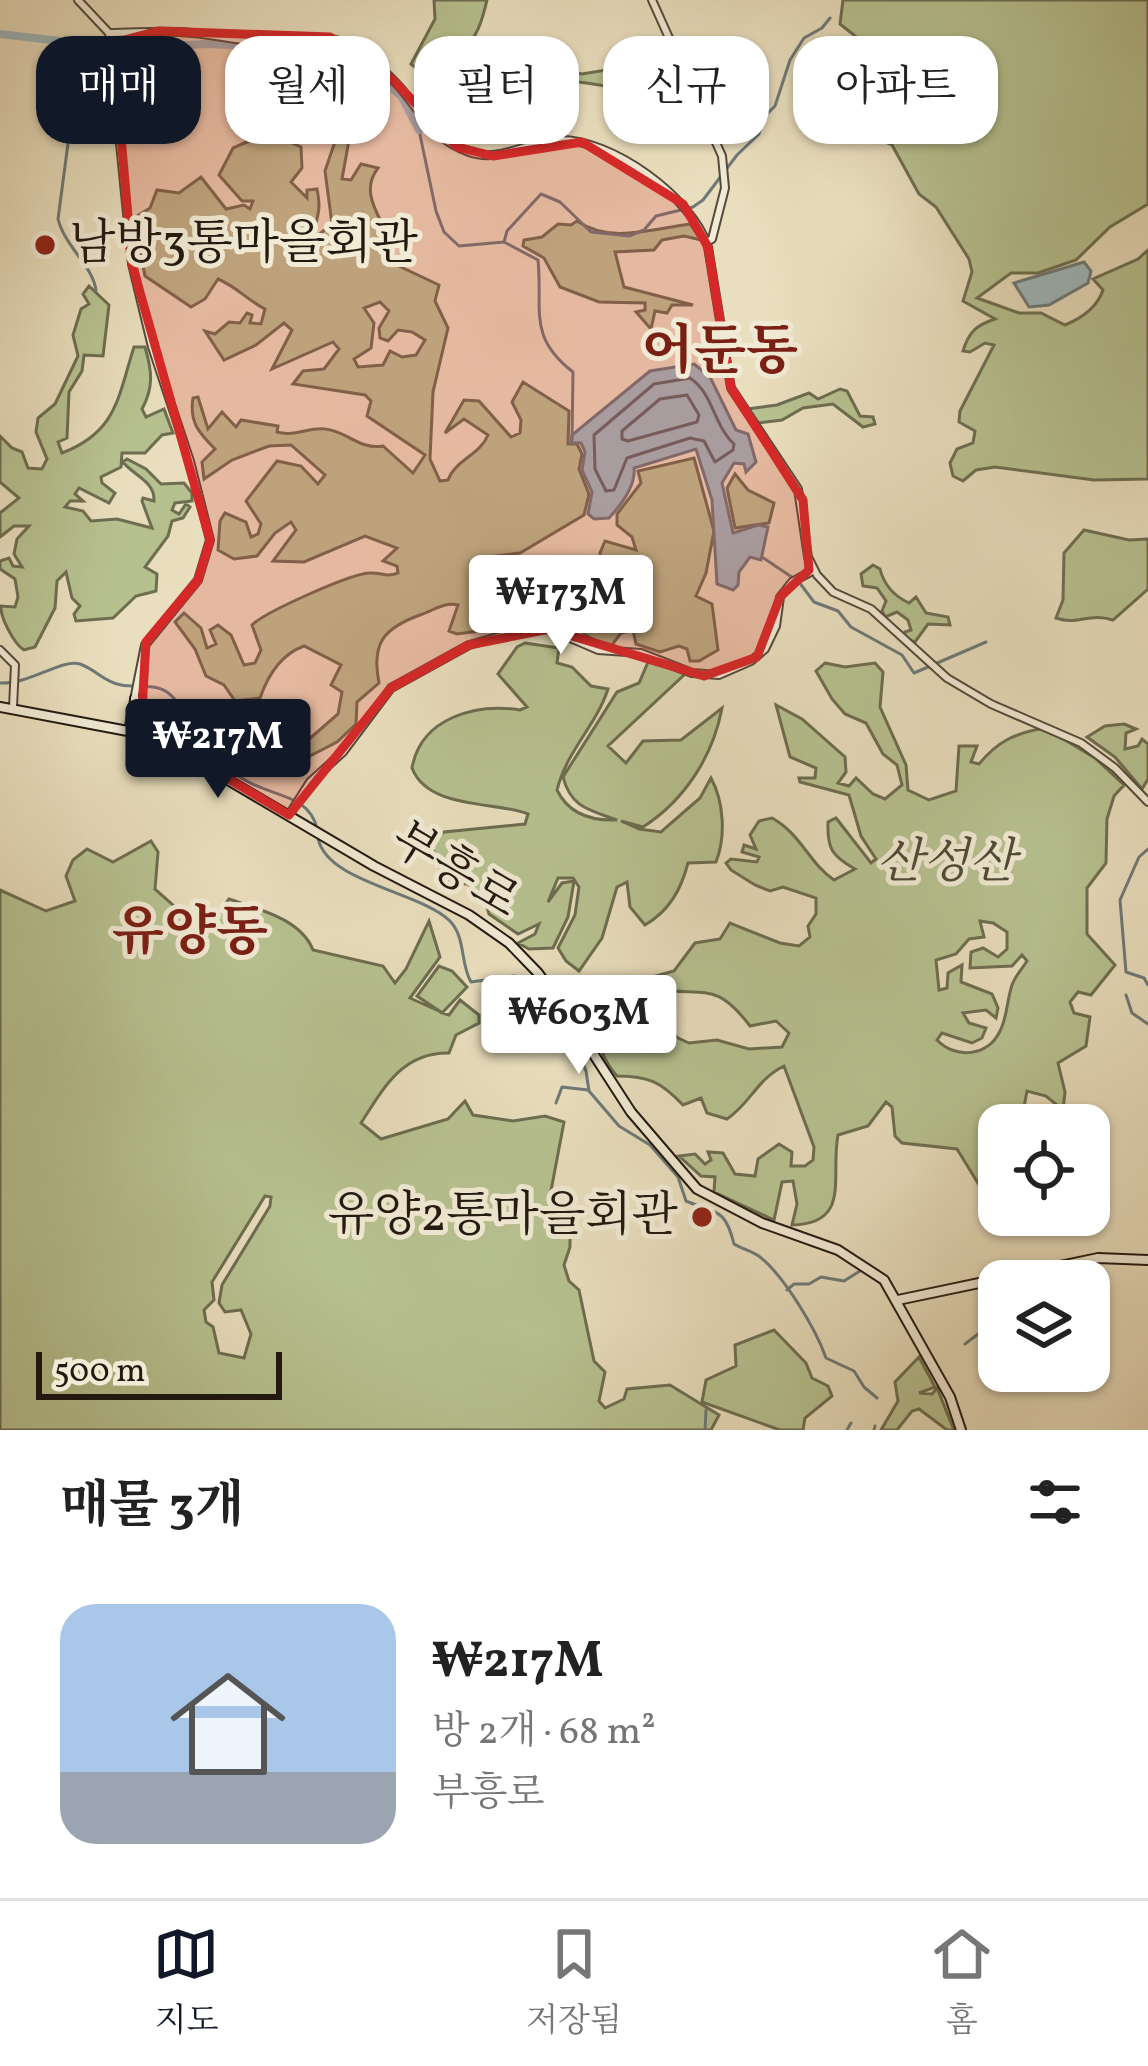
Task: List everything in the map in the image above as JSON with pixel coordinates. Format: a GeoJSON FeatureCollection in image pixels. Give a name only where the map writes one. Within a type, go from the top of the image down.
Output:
{"type":"FeatureCollection","features":[{"type":"Feature","properties":{"kind":"main road"},"geometry":{"type":"LineString","coordinates":[[136,695],[137,724],[162,742]]}},
{"type":"Feature","properties":{"kind":"main road","name":"부흥로"},"geometry":{"type":"LineString","coordinates":[[0,706],[162,742],[294,807],[317,832],[469,914],[509,943],[552,992],[631,1112],[697,1189],[747,1216],[860,1262],[887,1284],[950,1397],[961,1429]]}},
{"type":"Feature","properties":{"kind":"main road"},"geometry":{"type":"LineString","coordinates":[[96,724],[118,724],[132,715]]}},
{"type":"Feature","properties":{"kind":"main road"},"geometry":{"type":"LineString","coordinates":[[898,1300],[1098,1258],[1148,1260]]}},
{"type":"Feature","properties":{"kind":"main road"},"geometry":{"type":"LineString","coordinates":[[860,1262],[878,1265]]}},
{"type":"Feature","properties":{"kind":"main road"},"geometry":{"type":"LineString","coordinates":[[887,1284],[901,1294],[922,1295]]}},
{"type":"Feature","properties":{"kind":"main road"},"geometry":{"type":"LineString","coordinates":[[912,1328],[910,1304],[938,1292]]}},
{"type":"Feature","properties":{"kind":"street"},"geometry":{"type":"LineString","coordinates":[[78,0],[110,36]]}},
{"type":"Feature","properties":{"kind":"street"},"geometry":{"type":"LineString","coordinates":[[294,807],[391,688],[469,645],[548,628],[598,650],[641,652],[692,674],[719,675],[765,649],[776,626],[780,596],[803,576],[807,551],[798,489],[730,388],[709,241],[725,174],[722,156],[652,0]]}},
{"type":"Feature","properties":{"kind":"street"},"geometry":{"type":"LineString","coordinates":[[97,21],[134,33]]}},
{"type":"Feature","properties":{"kind":"street"},"geometry":{"type":"LineString","coordinates":[[109,33],[184,32],[262,42],[332,38],[352,47],[393,80],[428,127],[457,147],[490,156],[547,141],[582,142],[614,154],[688,210],[709,241]]}},
{"type":"Feature","properties":{"kind":"street"},"geometry":{"type":"LineString","coordinates":[[128,36],[134,33]]}},
{"type":"Feature","properties":{"kind":"street"},"geometry":{"type":"LineString","coordinates":[[121,144],[132,264],[152,347],[211,539],[198,580],[149,636],[128,731]]}},
{"type":"Feature","properties":{"kind":"street"},"geometry":{"type":"LineString","coordinates":[[701,229],[715,227]]}},
{"type":"Feature","properties":{"kind":"street"},"geometry":{"type":"LineString","coordinates":[[803,576],[871,609],[935,667],[992,704],[1081,742],[1148,802]]}},
{"type":"Feature","properties":{"kind":"street"},"geometry":{"type":"LineString","coordinates":[[0,650],[15,665],[13,707]]}},
{"type":"Feature","properties":{"kind":"highlighted area"},"geometry":{"type":"Polygon","coordinates":[[[158,31],[330,37],[393,80],[457,147],[493,156],[582,142],[683,204],[708,247],[731,388],[803,500],[809,570],[780,597],[757,657],[704,676],[549,629],[469,645],[391,688],[289,815],[141,727],[146,642],[198,580],[210,540],[132,264],[113,43],[158,31]]]}},
{"type":"Feature","properties":{"kind":"green space"},"geometry":{"type":"Polygon","coordinates":[[[434,0],[487,0],[474,36],[426,36],[435,19],[434,0]]]}},
{"type":"Feature","properties":{"kind":"green space"},"geometry":{"type":"Polygon","coordinates":[[[843,0],[1148,0],[1148,204],[1110,227],[1076,260],[1038,273],[1011,273],[977,298],[1019,313],[1041,313],[1065,325],[1097,302],[1103,290],[1093,279],[1148,250],[1148,479],[1094,480],[995,467],[976,470],[963,481],[953,476],[950,463],[957,449],[973,443],[975,431],[959,422],[960,411],[994,345],[985,343],[963,351],[974,330],[995,319],[963,301],[972,272],[969,259],[936,207],[919,194],[890,144],[998,144],[998,36],[855,36],[840,24],[843,0]]]}},
{"type":"Feature","properties":{"kind":"green space"},"geometry":{"type":"Polygon","coordinates":[[[603,70],[603,86],[579,83],[579,73],[603,70]]]}},
{"type":"Feature","properties":{"kind":"green space"},"geometry":{"type":"Polygon","coordinates":[[[294,144],[301,147],[302,168],[291,182],[307,198],[307,190],[317,189],[319,209],[314,235],[302,244],[332,224],[325,171],[334,144],[348,144],[342,179],[351,180],[361,164],[378,168],[370,192],[386,232],[381,250],[384,259],[439,285],[435,301],[448,328],[433,392],[430,459],[440,481],[448,480],[488,435],[464,419],[445,433],[464,400],[479,401],[511,437],[520,433],[521,420],[512,402],[523,382],[569,411],[568,444],[577,444],[582,454],[579,469],[589,494],[584,515],[520,553],[489,557],[492,564],[535,568],[528,593],[538,596],[547,622],[457,634],[449,631],[458,605],[453,604],[397,625],[379,647],[379,683],[357,702],[356,724],[337,742],[300,761],[300,747],[338,714],[342,692],[331,685],[341,665],[304,646],[277,666],[260,698],[235,701],[224,685],[206,676],[195,649],[175,622],[184,613],[201,628],[207,648],[216,644],[210,630],[218,625],[231,635],[244,665],[255,663],[261,650],[252,625],[345,580],[369,573],[398,573],[397,566],[383,561],[397,548],[365,536],[304,562],[273,561],[296,530],[291,522],[257,556],[234,559],[218,550],[225,513],[246,522],[251,537],[258,534],[261,524],[246,501],[277,461],[301,466],[318,484],[325,475],[291,445],[269,446],[232,460],[204,479],[202,462],[215,449],[196,426],[193,398],[198,397],[208,429],[222,412],[236,427],[241,420],[278,426],[277,432],[284,433],[333,430],[367,445],[383,446],[413,473],[425,455],[367,416],[371,401],[365,395],[293,384],[303,371],[324,369],[339,349],[333,342],[272,369],[292,330],[284,323],[256,345],[224,360],[205,331],[215,334],[229,322],[240,323],[247,313],[252,315],[250,323],[261,324],[265,309],[218,279],[205,299],[191,307],[145,276],[134,218],[150,208],[157,190],[179,193],[201,177],[226,209],[244,205],[250,209],[253,201],[242,201],[219,175],[233,148],[294,144]],[[380,302],[364,308],[374,323],[371,348],[354,359],[358,367],[383,365],[390,351],[402,357],[416,355],[425,340],[398,330],[388,341],[380,338],[379,328],[389,311],[380,302]]]}},
{"type":"Feature","properties":{"kind":"green space"},"geometry":{"type":"Polygon","coordinates":[[[577,221],[617,233],[690,224],[701,240],[684,236],[662,240],[654,250],[615,252],[624,287],[693,305],[672,305],[667,313],[655,311],[651,329],[636,312],[645,310],[645,303],[599,302],[560,287],[544,258],[523,246],[524,240],[577,221]]]}},
{"type":"Feature","properties":{"kind":"green space"},"geometry":{"type":"Polygon","coordinates":[[[89,286],[109,305],[103,356],[84,355],[82,371],[69,392],[67,438],[58,442],[62,453],[105,423],[119,397],[134,347],[145,347],[150,371],[142,409],[146,417],[164,409],[173,433],[162,435],[145,453],[122,453],[121,467],[101,477],[115,493],[109,503],[79,488],[75,494],[83,501],[70,501],[65,507],[83,511],[91,521],[117,519],[152,528],[142,501],[154,501],[153,494],[123,462],[127,459],[161,484],[184,483],[192,501],[175,503],[172,510],[179,514],[186,504],[190,507],[183,518],[172,521],[168,536],[145,567],[157,574],[156,591],[136,596],[113,618],[76,621],[74,614],[80,606],[72,598],[66,572],[57,581],[55,608],[35,647],[24,650],[3,617],[1,606],[15,607],[18,597],[15,579],[0,569],[0,561],[9,558],[13,566],[22,567],[14,554],[17,539],[29,526],[14,526],[0,537],[0,513],[19,498],[0,482],[0,436],[22,452],[28,468],[42,469],[47,459],[36,432],[38,418],[55,404],[78,356],[73,335],[81,309],[89,304],[83,294],[89,286]]]}},
{"type":"Feature","properties":{"kind":"green space"},"geometry":{"type":"Polygon","coordinates":[[[840,389],[847,391],[860,416],[873,417],[875,424],[863,427],[833,404],[757,423],[748,409],[809,393],[818,399],[840,389]]]}},
{"type":"Feature","properties":{"kind":"green space"},"geometry":{"type":"Polygon","coordinates":[[[694,458],[714,531],[696,596],[712,604],[718,650],[690,661],[687,649],[679,646],[660,652],[636,644],[633,630],[621,633],[612,645],[590,638],[569,614],[566,592],[570,581],[579,576],[620,625],[628,626],[623,600],[606,588],[600,553],[605,541],[636,550],[632,537],[617,525],[617,514],[641,483],[638,471],[694,458]]]}},
{"type":"Feature","properties":{"kind":"green space"},"geometry":{"type":"Polygon","coordinates":[[[735,474],[748,490],[774,503],[769,523],[735,528],[727,488],[735,474]]]}},
{"type":"Feature","properties":{"kind":"green space"},"geometry":{"type":"Polygon","coordinates":[[[1084,530],[1129,540],[1148,539],[1148,589],[1113,620],[1056,618],[1063,600],[1064,553],[1084,530]]]}},
{"type":"Feature","properties":{"kind":"green space"},"geometry":{"type":"Polygon","coordinates":[[[873,565],[899,597],[909,603],[916,597],[926,613],[948,617],[950,625],[928,624],[915,642],[904,638],[911,630],[908,620],[897,612],[885,617],[886,601],[877,588],[863,586],[861,574],[873,565]]]}},
{"type":"Feature","properties":{"kind":"green space"},"geometry":{"type":"Polygon","coordinates":[[[525,643],[559,648],[557,663],[572,667],[591,686],[608,689],[568,763],[557,790],[575,811],[590,818],[617,820],[576,802],[563,777],[617,692],[639,683],[649,660],[685,674],[608,746],[626,763],[643,741],[681,740],[722,708],[704,760],[672,804],[643,827],[621,821],[661,832],[700,798],[711,778],[722,820],[716,862],[688,863],[673,899],[645,925],[630,907],[627,882],[617,887],[602,938],[579,971],[558,948],[575,915],[579,887],[573,878],[558,878],[548,902],[562,883],[574,881],[568,917],[553,948],[529,949],[518,943],[535,934],[539,924],[518,934],[489,914],[484,897],[441,873],[431,844],[444,832],[525,824],[528,814],[448,798],[420,782],[412,768],[427,736],[453,717],[527,707],[498,674],[525,643]]]}},
{"type":"Feature","properties":{"kind":"green space","name":"산성산"},"geometry":{"type":"Polygon","coordinates":[[[825,663],[845,667],[875,663],[883,672],[880,707],[906,765],[908,790],[929,800],[956,791],[959,746],[977,746],[971,762],[979,764],[1008,739],[1045,728],[1095,758],[1124,785],[1114,796],[1107,819],[1106,863],[1087,888],[1087,934],[1115,965],[1091,995],[1078,992],[1070,1002],[1074,1013],[1090,1017],[1086,1046],[1058,1063],[1064,1104],[1027,1091],[1025,1104],[978,1104],[978,1183],[957,1149],[902,1143],[895,1136],[892,1107],[886,1102],[868,1126],[838,1135],[831,1207],[811,1223],[792,1225],[797,1204],[793,1181],[782,1182],[774,1220],[714,1192],[715,1177],[701,1176],[679,1156],[695,1154],[705,1164],[711,1160],[708,1152],[723,1153],[735,1174],[755,1176],[758,1159],[779,1144],[792,1152],[791,1166],[805,1166],[813,1160],[814,1147],[784,1066],[727,1119],[707,1113],[701,1098],[683,1105],[654,1082],[617,1076],[601,1050],[599,1027],[600,1019],[646,1008],[689,1043],[717,1040],[749,1049],[782,1047],[789,1033],[776,1021],[750,1026],[718,996],[655,989],[652,977],[674,971],[695,943],[720,939],[730,923],[780,943],[799,946],[810,937],[808,926],[816,914],[816,898],[783,887],[770,891],[726,863],[731,859],[757,862],[759,857],[742,852],[744,845],[756,849],[750,835],[759,821],[772,818],[782,825],[834,880],[855,869],[832,851],[828,822],[836,818],[871,863],[876,859],[861,836],[849,795],[800,782],[799,778],[815,778],[816,768],[790,757],[776,705],[802,719],[845,757],[846,772],[838,783],[849,786],[856,778],[885,799],[902,785],[897,765],[883,754],[866,723],[845,714],[816,671],[825,663]],[[980,921],[984,937],[969,939],[956,954],[936,960],[939,990],[947,988],[948,973],[962,965],[961,982],[992,994],[998,1008],[996,1018],[986,1010],[963,1013],[969,1023],[986,1028],[982,1038],[972,1043],[942,1033],[937,1040],[944,1046],[962,1052],[980,1050],[1000,1031],[1013,982],[1027,961],[1022,955],[1012,966],[970,968],[971,952],[983,948],[998,957],[1007,949],[1007,932],[980,921]]]}},
{"type":"Feature","properties":{"kind":"green space"},"geometry":{"type":"Polygon","coordinates":[[[1124,724],[1136,729],[1126,733],[1125,749],[1138,746],[1142,739],[1148,744],[1148,779],[1142,789],[1115,757],[1087,737],[1105,726],[1124,724]]]}},
{"type":"Feature","properties":{"kind":"green space"},"geometry":{"type":"Polygon","coordinates":[[[151,841],[158,852],[155,889],[190,920],[214,918],[229,899],[289,923],[313,950],[383,966],[395,983],[429,921],[440,957],[410,998],[441,1012],[417,996],[439,966],[452,971],[467,987],[442,1013],[449,1015],[460,1000],[479,1015],[479,1023],[456,1035],[449,1053],[419,1058],[396,1074],[361,1123],[381,1139],[448,1119],[465,1101],[473,1115],[513,1121],[545,1116],[564,1122],[550,1196],[570,1221],[564,1265],[569,1281],[579,1290],[594,1361],[605,1372],[599,1401],[605,1408],[624,1399],[627,1389],[670,1385],[719,1415],[711,1430],[0,1430],[0,890],[46,911],[75,901],[66,876],[73,860],[87,849],[113,862],[151,841]],[[265,1196],[212,1282],[214,1300],[204,1310],[219,1353],[244,1358],[251,1334],[241,1310],[225,1312],[219,1303],[222,1285],[271,1197],[265,1196]]]}},
{"type":"Feature","properties":{"kind":"green space"},"geometry":{"type":"Polygon","coordinates":[[[774,1330],[832,1396],[805,1418],[803,1430],[780,1430],[702,1402],[706,1380],[736,1366],[735,1345],[774,1330]]]}},
{"type":"Feature","properties":{"kind":"green space"},"geometry":{"type":"Polygon","coordinates":[[[919,1357],[935,1387],[919,1393],[932,1394],[937,1388],[954,1430],[947,1430],[919,1409],[897,1430],[881,1430],[898,1401],[895,1382],[919,1357]]]}},
{"type":"Feature","properties":{"kind":"water"},"geometry":{"type":"Polygon","coordinates":[[[1084,262],[1091,271],[1088,283],[1049,305],[1029,307],[1014,283],[1084,262]]]}},
{"type":"Feature","properties":{"kind":"water"},"geometry":{"type":"Polygon","coordinates":[[[694,364],[710,377],[736,430],[748,434],[756,462],[746,472],[744,464],[734,463],[722,483],[733,533],[758,525],[768,527],[761,560],[750,557],[733,590],[717,584],[712,500],[696,449],[634,468],[630,488],[618,507],[609,518],[594,519],[588,514],[592,492],[582,470],[585,452],[581,443],[571,443],[572,435],[650,371],[694,364]]]}},
{"type":"Feature","properties":{"kind":"waterway"},"geometry":{"type":"LineString","coordinates":[[504,242],[507,231],[541,194],[560,202],[591,232],[629,236],[644,230],[656,216],[693,207],[759,134],[763,118],[775,106],[790,60],[804,38],[830,18]]}},
{"type":"Feature","properties":{"kind":"waterway"},"geometry":{"type":"LineString","coordinates":[[0,34],[128,49],[204,44],[335,49],[360,61],[401,96],[414,121]]}},
{"type":"Feature","properties":{"kind":"waterway"},"geometry":{"type":"LineString","coordinates":[[68,144],[58,219],[96,291]]}},
{"type":"Feature","properties":{"kind":"waterway"},"geometry":{"type":"LineString","coordinates":[[422,144],[444,232],[459,246],[504,242],[538,260],[543,334],[558,359],[573,372],[572,440]]}},
{"type":"Feature","properties":{"kind":"waterway"},"geometry":{"type":"LineString","coordinates":[[762,557],[799,582],[814,602],[838,611],[851,627],[902,655],[914,673],[986,642]]}},
{"type":"Feature","properties":{"kind":"waterway"},"geometry":{"type":"LineString","coordinates":[[0,683],[73,663],[115,683],[162,689],[177,702],[204,752],[245,780],[307,809],[317,829]]}},
{"type":"Feature","properties":{"kind":"waterway"},"geometry":{"type":"LineString","coordinates":[[249,759],[251,732],[259,720]]}},
{"type":"Feature","properties":{"kind":"waterway"},"geometry":{"type":"LineString","coordinates":[[318,838],[338,865],[450,921],[471,982],[514,976],[533,979],[573,1038],[589,1091],[619,1126],[650,1145],[678,1177],[686,1201],[718,1213],[734,1244],[769,1266],[798,1304],[826,1358],[854,1371],[877,1398]]}},
{"type":"Feature","properties":{"kind":"waterway"},"geometry":{"type":"LineString","coordinates":[[1148,849],[1139,857],[1120,900],[1126,972],[1144,978],[1148,985]]}},
{"type":"Feature","properties":{"kind":"waterway"},"geometry":{"type":"LineString","coordinates":[[1126,995],[1132,1013],[1148,1024]]}},
{"type":"Feature","properties":{"kind":"waterway"},"geometry":{"type":"LineString","coordinates":[[556,1103],[562,1087],[588,1090]]}},
{"type":"Feature","properties":{"kind":"waterway"},"geometry":{"type":"LineString","coordinates":[[787,1290],[821,1277],[844,1281],[860,1271]]}},
{"type":"Feature","properties":{"kind":"waterway"},"geometry":{"type":"LineString","coordinates":[[965,1344],[978,1334]]}},
{"type":"Feature","properties":{"kind":"waterway"},"geometry":{"type":"LineString","coordinates":[[705,1430],[706,1410]]}},
{"type":"Feature","properties":{"kind":"waterway"},"geometry":{"type":"LineString","coordinates":[[847,1430],[851,1423]]}},
{"type":"Feature","properties":{"kind":"waterway"},"geometry":{"type":"LineString","coordinates":[[874,1430],[875,1426]]}},
{"type":"Feature","properties":{"kind":"place","name":"남방3통마을회관"},"geometry":{"type":"Point","coordinates":[45,245]}},
{"type":"Feature","properties":{"kind":"place","name":"유양2통마을회관"},"geometry":{"type":"Point","coordinates":[702,1217]}},
{"type":"Feature","properties":{"kind":"district","name":"어둔동"},"geometry":{"type":"Point","coordinates":[720,354]}},
{"type":"Feature","properties":{"kind":"district","name":"유양동"},"geometry":{"type":"Point","coordinates":[190,935]}}]}
